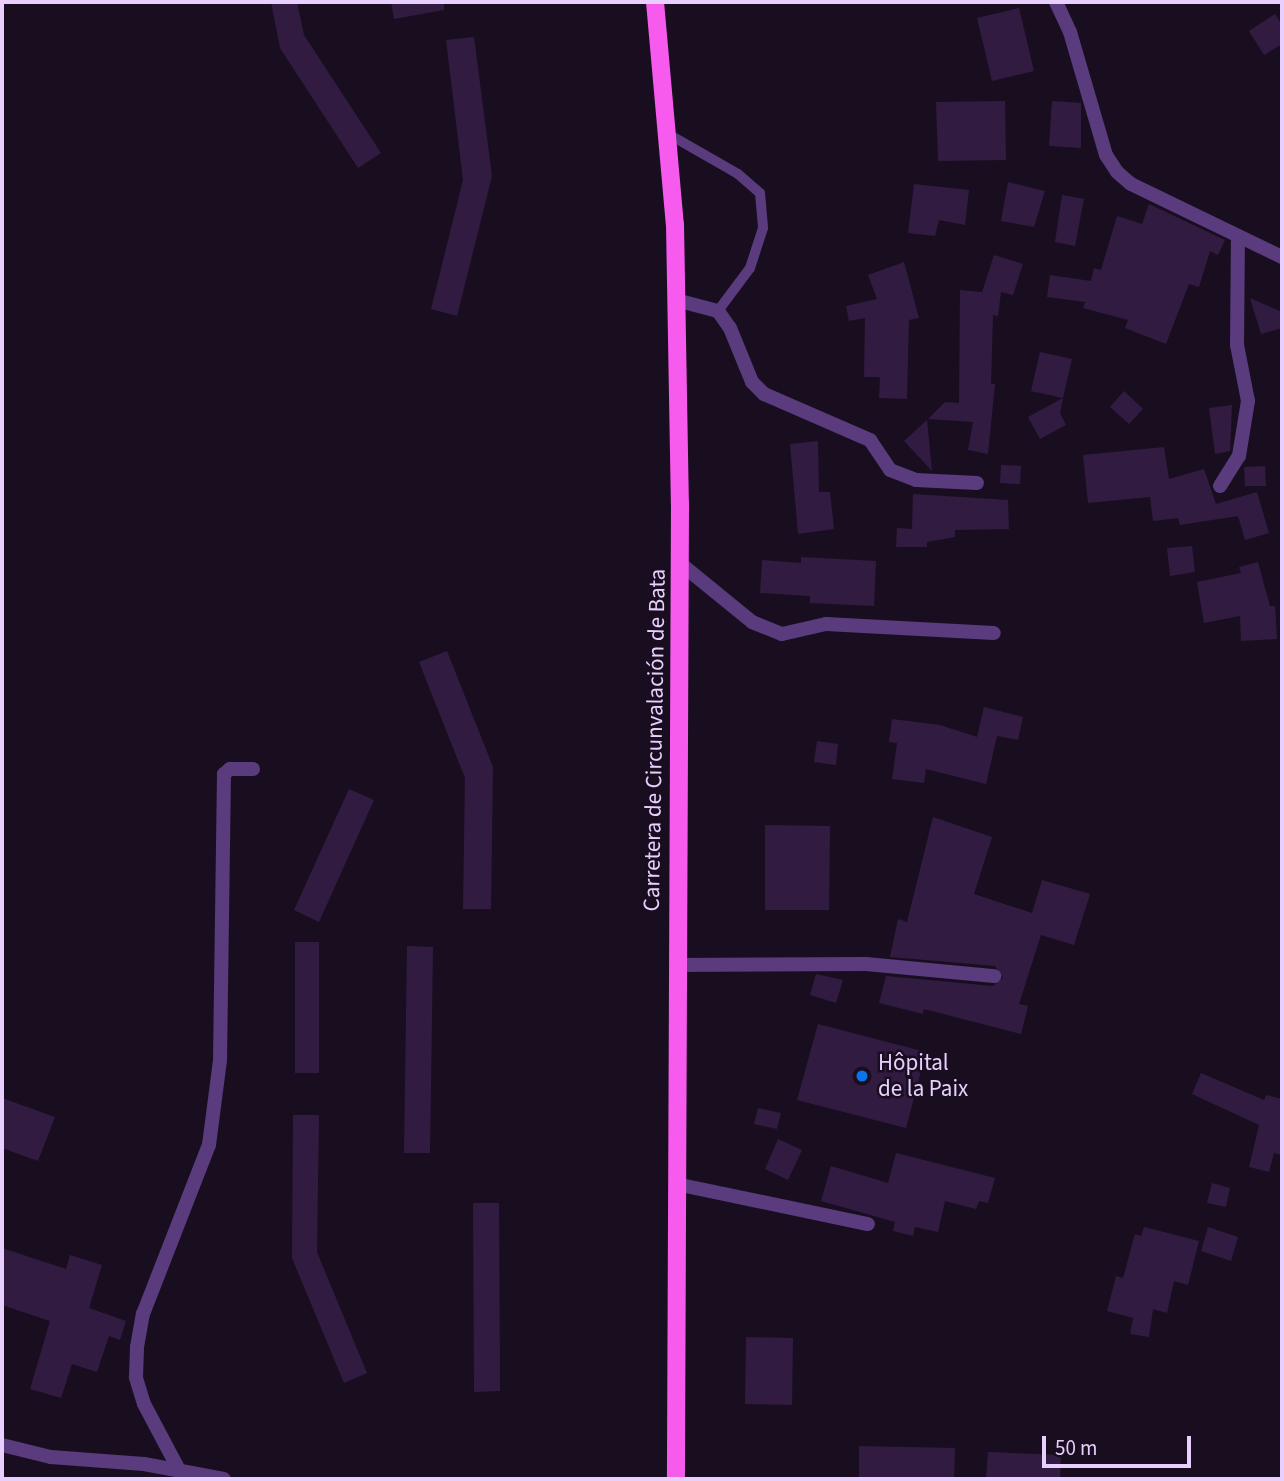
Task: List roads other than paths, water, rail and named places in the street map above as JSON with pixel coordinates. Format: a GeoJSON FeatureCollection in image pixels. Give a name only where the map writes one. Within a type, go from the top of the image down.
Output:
{"type":"FeatureCollection","features":[{"type":"Feature","properties":{"kind":"main road","name":"Carretera de Circunvalación de Bata"},"geometry":{"type":"LineString","coordinates":[[655,2],[670,135],[681,564],[676,1479]]}},
{"type":"Feature","properties":{"kind":"street"},"geometry":{"type":"LineString","coordinates":[[1056,2],[1070,32],[1106,155],[1117,172],[1131,184],[1282,257]]}},
{"type":"Feature","properties":{"kind":"street"},"geometry":{"type":"LineString","coordinates":[[1220,486],[1239,456],[1248,401],[1237,345],[1238,236]]}},
{"type":"Feature","properties":{"kind":"street"},"geometry":{"type":"LineString","coordinates":[[676,300],[718,311],[730,328],[752,383],[764,394],[870,440],[890,470],[916,480],[977,483]]}},
{"type":"Feature","properties":{"kind":"street"},"geometry":{"type":"LineString","coordinates":[[681,564],[752,622],[782,634],[826,624],[994,633]]}},
{"type":"Feature","properties":{"kind":"street"},"geometry":{"type":"LineString","coordinates":[[179,1470],[144,1404],[136,1377],[137,1347],[143,1314],[209,1145],[219,1060],[224,774],[230,769],[253,769]]}},
{"type":"Feature","properties":{"kind":"street"},"geometry":{"type":"LineString","coordinates":[[677,965],[866,964],[994,976]]}},
{"type":"Feature","properties":{"kind":"street"},"geometry":{"type":"LineString","coordinates":[[676,1184],[868,1224]]}},
{"type":"Feature","properties":{"kind":"street"},"geometry":{"type":"LineString","coordinates":[[2,1445],[51,1457],[179,1470],[224,1479]]}},
{"type":"Feature","properties":{"kind":"lane"},"geometry":{"type":"LineString","coordinates":[[670,135],[738,174],[760,193],[763,228],[750,268],[718,311]]}},
{"type":"Feature","properties":{"kind":"place","name":"Hôpital de la Paix"},"geometry":{"type":"Point","coordinates":[862,1076]}}]}
